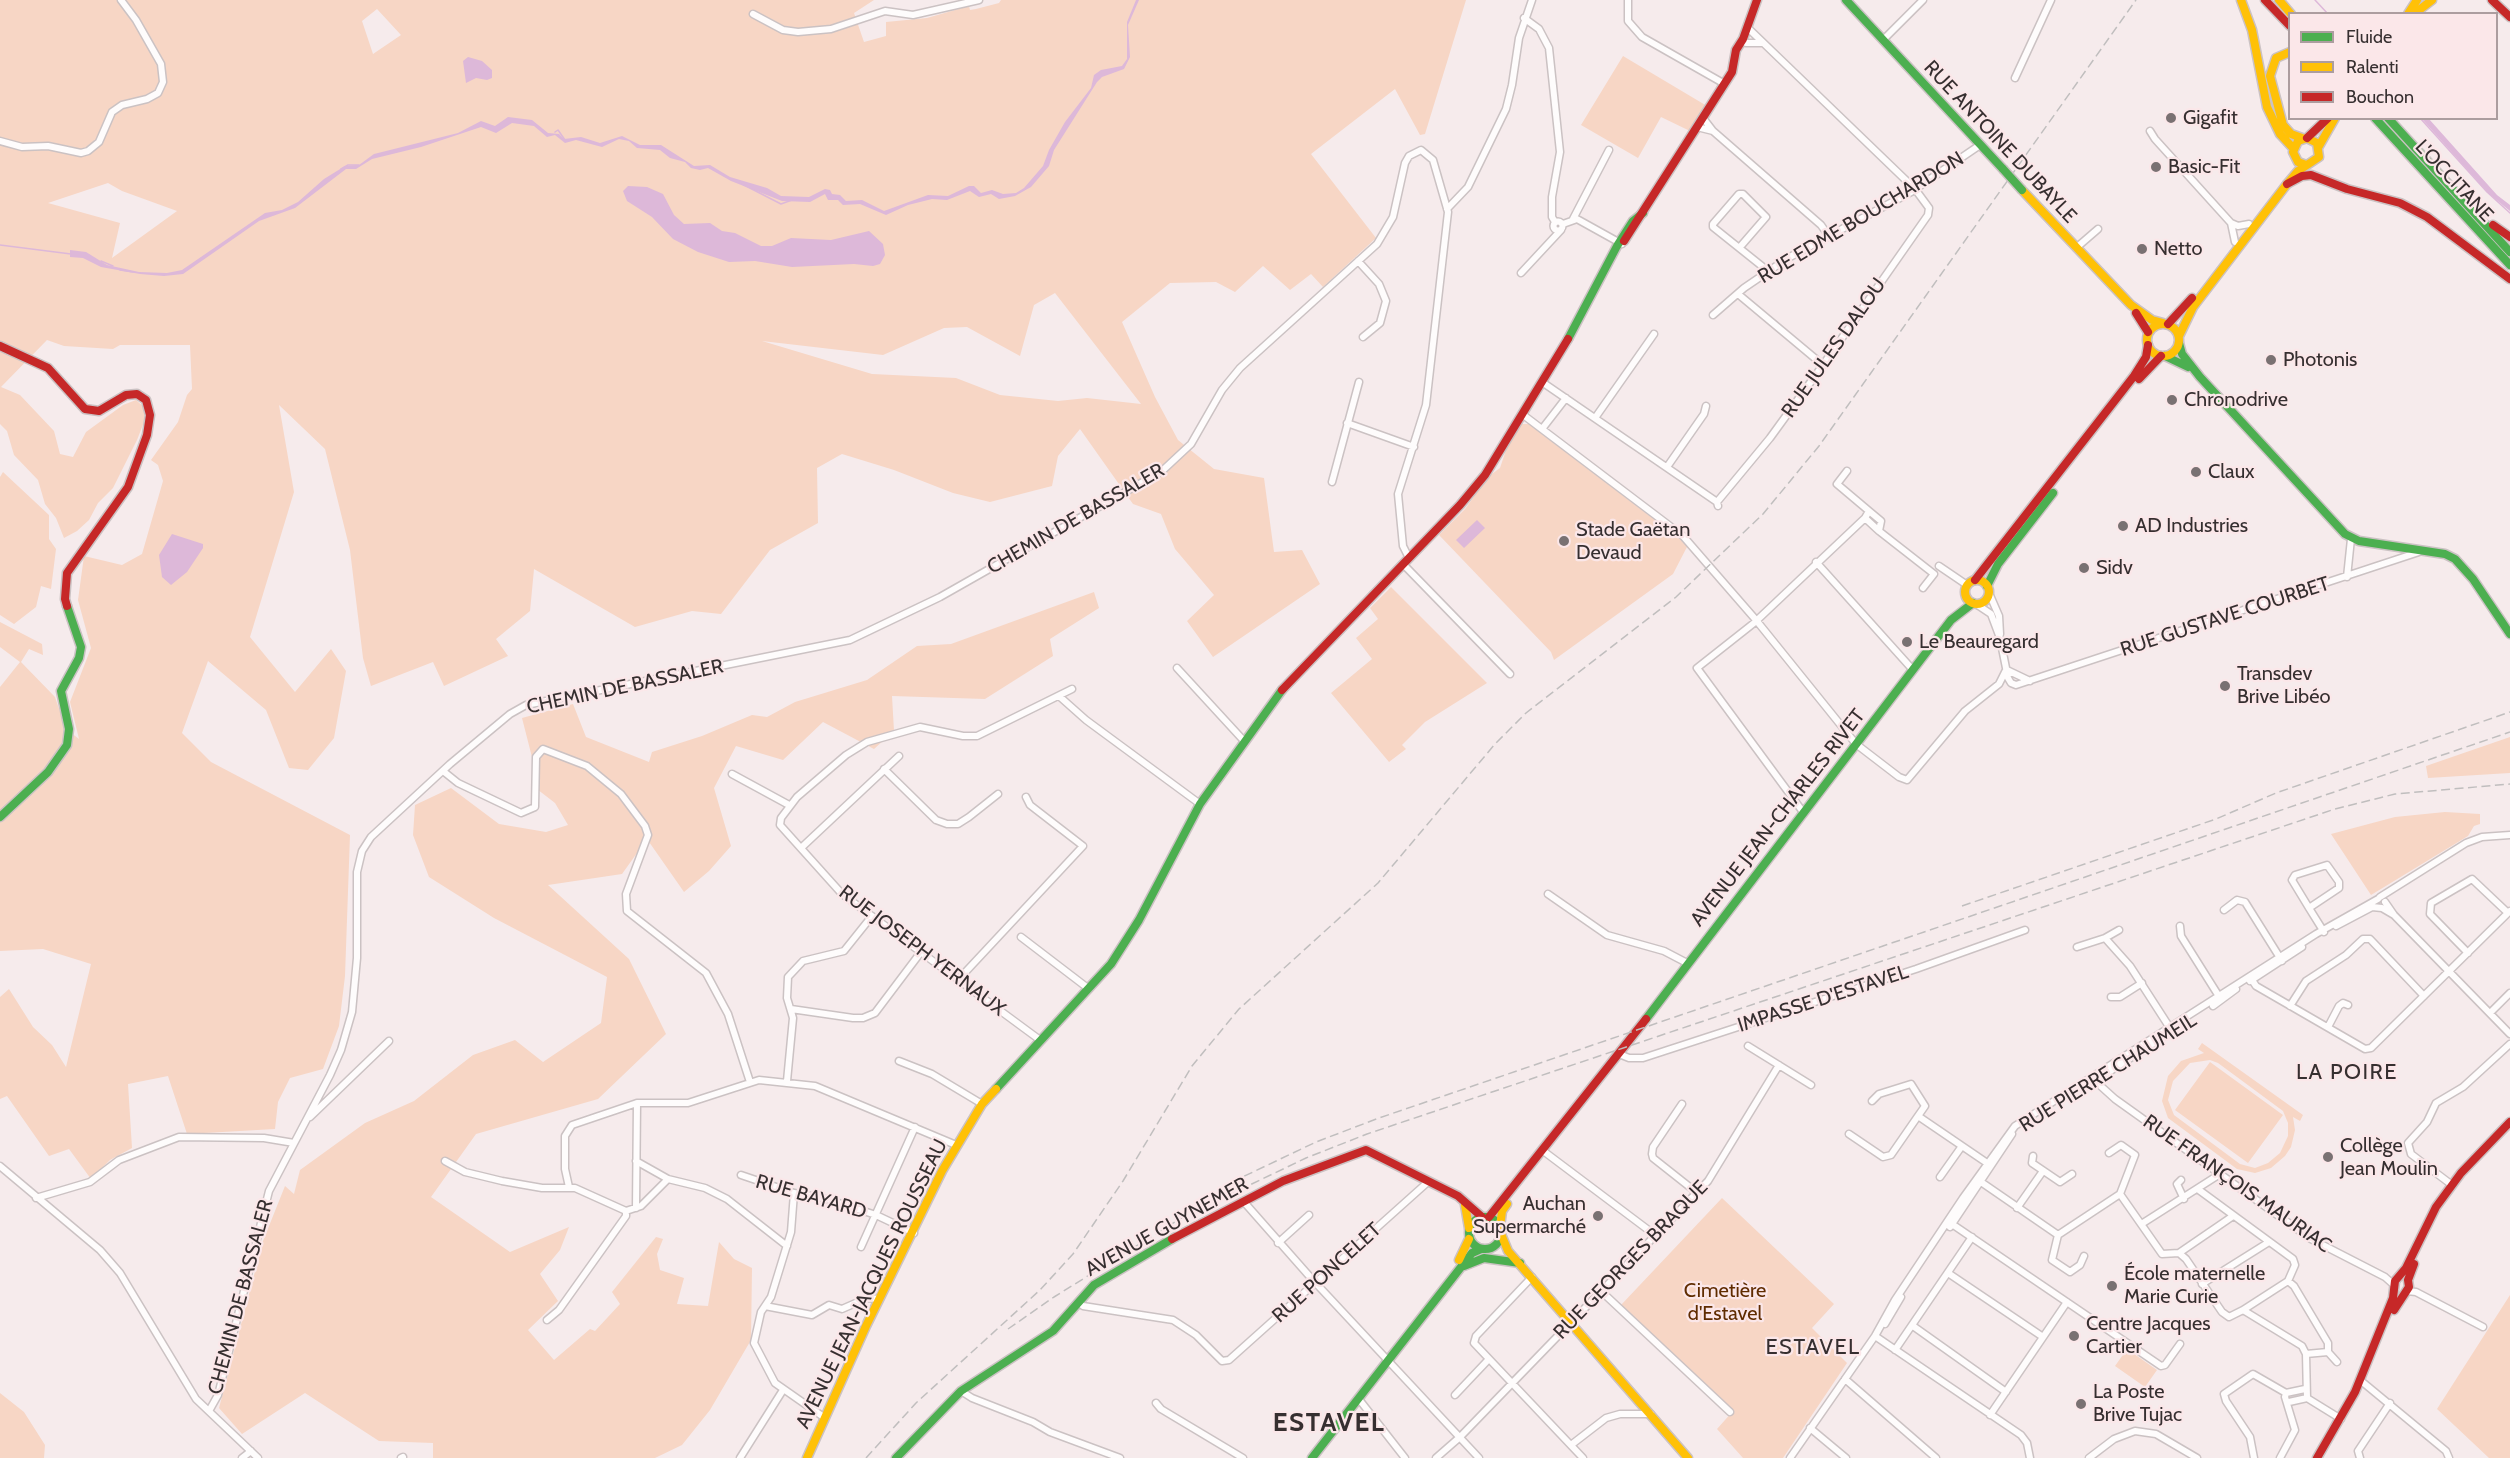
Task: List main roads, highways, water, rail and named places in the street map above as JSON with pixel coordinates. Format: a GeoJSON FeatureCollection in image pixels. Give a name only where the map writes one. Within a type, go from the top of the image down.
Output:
{"type":"FeatureCollection","features":[{"type":"Feature","properties":{"kind":"main road","name":"RUE ANTOINE DUBAYLE"},"geometry":{"type":"LineString","coordinates":[[1846,0],[2131,305],[2152,320],[2165,324]]}},
{"type":"Feature","properties":{"kind":"main road"},"geometry":{"type":"LineString","coordinates":[[2200,377],[2177,360],[2154,353],[2148,345],[2148,332],[2154,326],[2165,324],[2184,309],[2290,171],[2295,159],[2293,148],[2280,134],[2267,107],[2252,30],[2241,0]]}},
{"type":"Feature","properties":{"kind":"main road"},"geometry":{"type":"LineString","coordinates":[[2265,0],[2288,25]]}},
{"type":"Feature","properties":{"kind":"main road"},"geometry":{"type":"LineString","coordinates":[[2279,0],[2289,12]]}},
{"type":"Feature","properties":{"kind":"main road"},"geometry":{"type":"LineString","coordinates":[[2412,12],[2424,0]]}},
{"type":"Feature","properties":{"kind":"main road"},"geometry":{"type":"LineString","coordinates":[[2413,12],[2432,0]]}},
{"type":"Feature","properties":{"kind":"main road"},"geometry":{"type":"LineString","coordinates":[[2490,0],[2510,17]]}},
{"type":"Feature","properties":{"kind":"main road"},"geometry":{"type":"LineString","coordinates":[[1737,54],[1746,43],[1758,4]]}},
{"type":"Feature","properties":{"kind":"main road"},"geometry":{"type":"LineString","coordinates":[[1737,54],[1758,4]]}},
{"type":"Feature","properties":{"kind":"main road"},"geometry":{"type":"LineString","coordinates":[[2288,52],[2276,58],[2270,76],[2283,124],[2291,134],[2314,140],[2319,146]]}},
{"type":"Feature","properties":{"kind":"main road","name":"AVENUE JEAN-JACQUES ROUSSEAU"},"geometry":{"type":"LineString","coordinates":[[807,1458],[879,1299],[956,1145],[982,1104],[1111,964],[1127,940],[1200,804],[1290,680],[1460,505],[1485,475],[1586,306],[1594,297],[1621,243],[1719,101],[1737,54]]}},
{"type":"Feature","properties":{"kind":"main road"},"geometry":{"type":"LineString","coordinates":[[2293,148],[2326,120]]}},
{"type":"Feature","properties":{"kind":"main road"},"geometry":{"type":"LineString","coordinates":[[1974,604],[1968,601],[1969,586],[1988,589],[2006,555],[2137,382],[2163,356],[2173,353],[2193,307],[2287,184],[2306,165],[2316,160],[2319,146],[2335,120]]}},
{"type":"Feature","properties":{"kind":"main road","name":"L'OCCITANE"},"geometry":{"type":"LineString","coordinates":[[2376,120],[2510,265]]}},
{"type":"Feature","properties":{"kind":"main road","name":"L'OCCITANE"},"geometry":{"type":"LineString","coordinates":[[2390,120],[2510,252]]}},
{"type":"Feature","properties":{"kind":"main road"},"geometry":{"type":"LineString","coordinates":[[2295,159],[2306,165]]}},
{"type":"Feature","properties":{"kind":"main road"},"geometry":{"type":"LineString","coordinates":[[2287,184],[2297,177],[2311,175],[2347,189],[2400,203],[2427,217],[2510,279]]}},
{"type":"Feature","properties":{"kind":"main road"},"geometry":{"type":"LineString","coordinates":[[2463,201],[2510,237]]}},
{"type":"Feature","properties":{"kind":"main road","name":"RUE ANTOINE DUBAYLE"},"geometry":{"type":"LineString","coordinates":[[2131,305],[2148,332]]}},
{"type":"Feature","properties":{"kind":"main road"},"geometry":{"type":"LineString","coordinates":[[2165,324],[2175,328],[2182,354],[2200,377],[2351,539],[2445,555],[2455,559],[2472,578],[2510,634]]}},
{"type":"Feature","properties":{"kind":"main road","name":"AVENUE JEAN-CHARLES RIVET"},"geometry":{"type":"LineString","coordinates":[[1545,1152],[1951,620],[1969,586],[2134,376],[2146,357],[2148,345]]}},
{"type":"Feature","properties":{"kind":"main road"},"geometry":{"type":"LineString","coordinates":[[0,346],[48,368],[87,411],[102,410],[126,395],[137,394],[146,400],[150,415],[147,435],[128,487],[79,552],[67,573],[66,603],[81,647],[79,658],[61,691],[61,700],[69,729],[67,744],[48,772],[0,817]]}},
{"type":"Feature","properties":{"kind":"main road","name":"AVENUE JEAN-CHARLES RIVET"},"geometry":{"type":"LineString","coordinates":[[1951,620],[1974,604],[1986,600],[1988,589]]}},
{"type":"Feature","properties":{"kind":"main road"},"geometry":{"type":"LineString","coordinates":[[2321,1458],[2362,1381],[2399,1300],[2436,1207],[2461,1173],[2510,1122]]}},
{"type":"Feature","properties":{"kind":"main road"},"geometry":{"type":"LineString","coordinates":[[2403,1286],[2432,1226],[2463,1174],[2510,1128]]}},
{"type":"Feature","properties":{"kind":"main road","name":"AVENUE GUYNEMER"},"geometry":{"type":"LineString","coordinates":[[896,1458],[962,1391],[1053,1331],[1094,1285],[1283,1181],[1344,1156],[1366,1150],[1462,1199],[1486,1217]]}},
{"type":"Feature","properties":{"kind":"main road"},"geometry":{"type":"LineString","coordinates":[[1470,1228],[1474,1221],[1486,1217],[1545,1152]]}},
{"type":"Feature","properties":{"kind":"main road"},"geometry":{"type":"LineString","coordinates":[[1312,1458],[1396,1347],[1472,1253],[1498,1243],[1502,1211],[1545,1152]]}},
{"type":"Feature","properties":{"kind":"main road"},"geometry":{"type":"LineString","coordinates":[[1396,1347],[1400,1336],[1465,1253],[1470,1228],[1462,1199]]}},
{"type":"Feature","properties":{"kind":"main road"},"geometry":{"type":"LineString","coordinates":[[1486,1217],[1500,1231],[1508,1251],[1688,1458]]}},
{"type":"Feature","properties":{"kind":"main road"},"geometry":{"type":"LineString","coordinates":[[1469,1239],[1486,1249],[1508,1251]]}},
{"type":"Feature","properties":{"kind":"main road"},"geometry":{"type":"LineString","coordinates":[[1460,1269],[1484,1258],[1520,1263]]}},
{"type":"Feature","properties":{"kind":"main road"},"geometry":{"type":"LineString","coordinates":[[2317,1458],[2341,1419]]}},
{"type":"Feature","properties":{"kind":"waterway"},"geometry":{"type":"LineString","coordinates":[[2315,0],[2326,12]]}},
{"type":"Feature","properties":{"kind":"waterway"},"geometry":{"type":"LineString","coordinates":[[2422,120],[2487,192],[2510,213]]}},
{"type":"Feature","properties":{"kind":"waterway"},"geometry":{"type":"LineString","coordinates":[[555,132],[558,130],[565,140]]}},
{"type":"Feature","properties":{"kind":"waterway"},"geometry":{"type":"LineString","coordinates":[[341,169],[348,165],[359,165]]}},
{"type":"Feature","properties":{"kind":"waterway"},"geometry":{"type":"LineString","coordinates":[[742,184],[781,204],[792,200]]}},
{"type":"Feature","properties":{"kind":"waterway"},"geometry":{"type":"LineString","coordinates":[[0,245],[71,254]]}},
{"type":"Feature","properties":{"kind":"waterway"},"geometry":{"type":"LineString","coordinates":[[101,261],[113,266]]}},
{"type":"Feature","properties":{"kind":"waterway"},"geometry":{"type":"LineString","coordinates":[[120,270],[133,272]]}},
{"type":"Feature","properties":{"kind":"railway"},"geometry":{"type":"LineString","coordinates":[[866,1458],[916,1403],[1040,1290],[1073,1254],[1123,1181],[1192,1066],[1239,1009],[1378,883],[1495,744],[1526,713],[1676,597],[1763,514],[1819,446],[2136,0]]}},
{"type":"Feature","properties":{"kind":"railway"},"geometry":{"type":"LineString","coordinates":[[1962,906],[2216,819],[2276,793],[2510,712]]}},
{"type":"Feature","properties":{"kind":"railway"},"geometry":{"type":"LineString","coordinates":[[1232,1182],[1316,1142],[1379,1118],[2510,732]]}},
{"type":"Feature","properties":{"kind":"railway"},"geometry":{"type":"LineString","coordinates":[[1008,1329],[1054,1297],[1183,1217],[1306,1158],[1367,1134],[2335,809],[2395,794],[2510,784]]}},
{"type":"Feature","properties":{"kind":"place","name":"Gigafit"},"geometry":{"type":"Point","coordinates":[2171,118]}},
{"type":"Feature","properties":{"kind":"place","name":"Basic-Fit"},"geometry":{"type":"Point","coordinates":[2156,167]}},
{"type":"Feature","properties":{"kind":"place","name":"Netto"},"geometry":{"type":"Point","coordinates":[2142,249]}},
{"type":"Feature","properties":{"kind":"place","name":"Photonis"},"geometry":{"type":"Point","coordinates":[2271,360]}},
{"type":"Feature","properties":{"kind":"place","name":"Chronodrive"},"geometry":{"type":"Point","coordinates":[2172,400]}},
{"type":"Feature","properties":{"kind":"place","name":"Claux"},"geometry":{"type":"Point","coordinates":[2196,472]}},
{"type":"Feature","properties":{"kind":"place","name":"AD Industries"},"geometry":{"type":"Point","coordinates":[2123,526]}},
{"type":"Feature","properties":{"kind":"place","name":"Stade Gaëtan Devaud"},"geometry":{"type":"Point","coordinates":[1564,541]}},
{"type":"Feature","properties":{"kind":"place","name":"Sidv"},"geometry":{"type":"Point","coordinates":[2084,568]}},
{"type":"Feature","properties":{"kind":"place","name":"Le Beauregard"},"geometry":{"type":"Point","coordinates":[1907,642]}},
{"type":"Feature","properties":{"kind":"place","name":"Transdev Brive Libéo"},"geometry":{"type":"Point","coordinates":[2225,686]}},
{"type":"Feature","properties":{"kind":"place","name":"Collège Jean Moulin"},"geometry":{"type":"Point","coordinates":[2328,1157]}},
{"type":"Feature","properties":{"kind":"place","name":"Auchan Supermarché"},"geometry":{"type":"Point","coordinates":[1598,1216]}},
{"type":"Feature","properties":{"kind":"place","name":"École maternelle Marie Curie"},"geometry":{"type":"Point","coordinates":[2112,1286]}},
{"type":"Feature","properties":{"kind":"place","name":"Centre Jacques Cartier"},"geometry":{"type":"Point","coordinates":[2074,1336]}},
{"type":"Feature","properties":{"kind":"place","name":"La Poste Brive Tujac"},"geometry":{"type":"Point","coordinates":[2081,1404]}},
{"type":"Feature","properties":{"kind":"district","name":"LA POIRE"},"geometry":{"type":"Point","coordinates":[2347,1073]}},
{"type":"Feature","properties":{"kind":"district","name":"ESTAVEL"},"geometry":{"type":"Point","coordinates":[1813,1348]}},
{"type":"Feature","properties":{"kind":"district","name":"ESTAVEL"},"geometry":{"type":"Point","coordinates":[1329,1423]}},
{"type":"Feature","properties":{"kind":"park label","name":"Cimetière d'Estavel"},"geometry":{"type":"Point","coordinates":[1725,1302]}}]}
